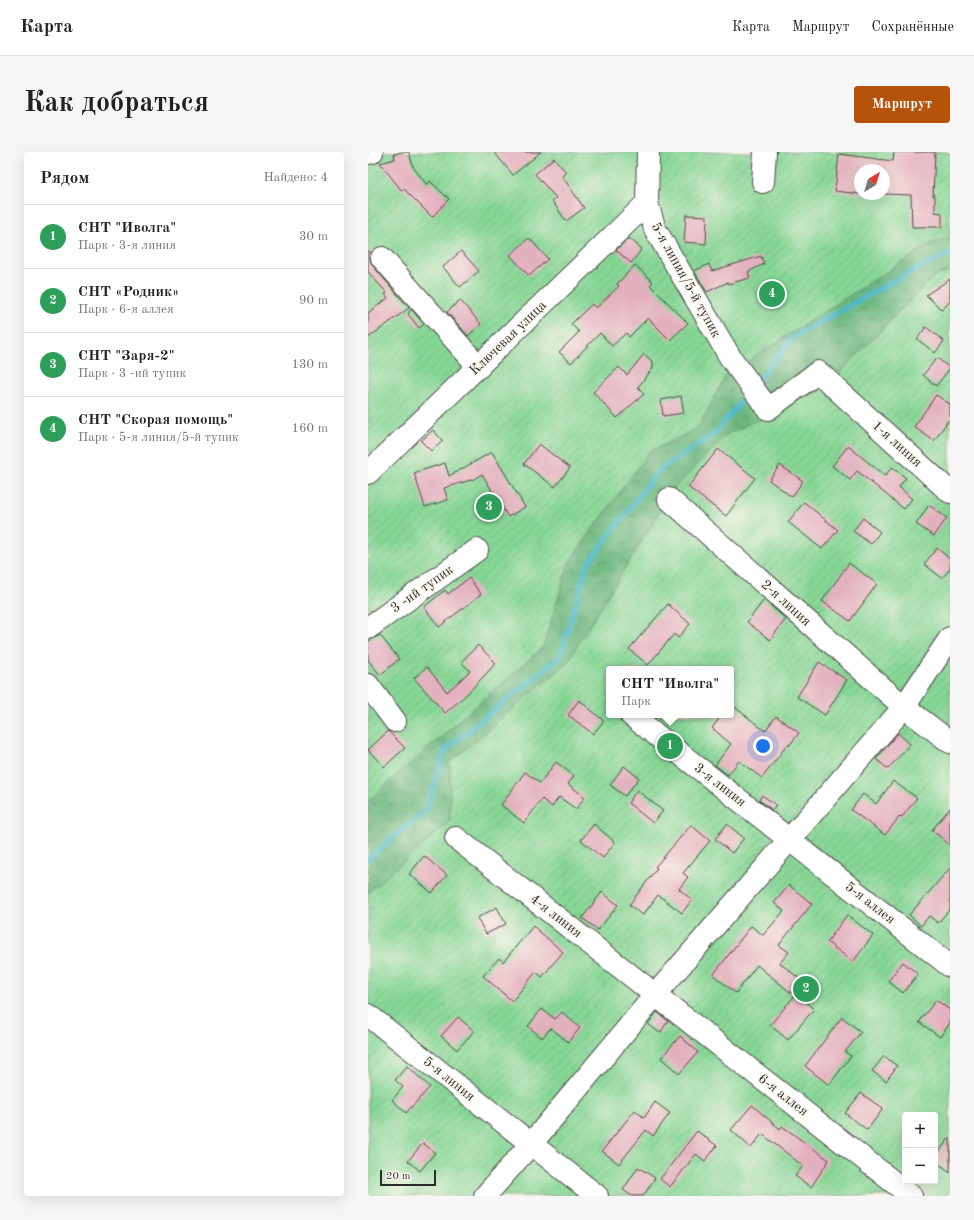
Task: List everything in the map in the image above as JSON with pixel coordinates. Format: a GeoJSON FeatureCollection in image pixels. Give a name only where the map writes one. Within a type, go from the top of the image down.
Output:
{"type":"FeatureCollection","features":[{"type":"Feature","properties":{"kind":"street"},"geometry":{"type":"LineString","coordinates":[[368,153],[372,152]]}},
{"type":"Feature","properties":{"kind":"street","name":"5-я линия/5-й тупик"},"geometry":{"type":"LineString","coordinates":[[648,152],[647,203],[655,229],[730,357],[744,378],[759,396]]}},
{"type":"Feature","properties":{"kind":"street"},"geometry":{"type":"LineString","coordinates":[[763,182],[765,152]]}},
{"type":"Feature","properties":{"kind":"street","name":"Ключевая улица"},"geometry":{"type":"LineString","coordinates":[[368,473],[647,203]]}},
{"type":"Feature","properties":{"kind":"street"},"geometry":{"type":"LineString","coordinates":[[382,258],[479,367]]}},
{"type":"Feature","properties":{"kind":"street","name":"1-я линия"},"geometry":{"type":"LineString","coordinates":[[759,396],[768,409],[818,372],[950,492]]}},
{"type":"Feature","properties":{"kind":"street","name":"2-я линия"},"geometry":{"type":"LineString","coordinates":[[669,499],[904,707],[950,742]]}},
{"type":"Feature","properties":{"kind":"street","name":"3 -ий тупик"},"geometry":{"type":"LineString","coordinates":[[368,628],[477,550]]}},
{"type":"Feature","properties":{"kind":"street"},"geometry":{"type":"LineString","coordinates":[[485,1196],[531,1144],[656,994],[904,707],[950,638]]}},
{"type":"Feature","properties":{"kind":"street"},"geometry":{"type":"LineString","coordinates":[[368,685],[396,721]]}},
{"type":"Feature","properties":{"kind":"street","name":"3-я линия"},"geometry":{"type":"LineString","coordinates":[[635,718],[790,840]]}},
{"type":"Feature","properties":{"kind":"street","name":"4-я линия"},"geometry":{"type":"LineString","coordinates":[[456,838],[656,994]]}},
{"type":"Feature","properties":{"kind":"street","name":"5-я аллея"},"geometry":{"type":"LineString","coordinates":[[790,840],[950,966]]}},
{"type":"Feature","properties":{"kind":"street","name":"6-я аллея"},"geometry":{"type":"LineString","coordinates":[[656,994],[911,1196]]}},
{"type":"Feature","properties":{"kind":"street","name":"5-я линия"},"geometry":{"type":"LineString","coordinates":[[368,1015],[597,1196]]}},
{"type":"Feature","properties":{"kind":"green space"},"geometry":{"type":"Polygon","coordinates":[[[368,152],[950,152],[950,237],[930,244],[737,368],[725,377],[698,428],[649,452],[569,562],[543,647],[368,801],[368,152]]]}},
{"type":"Feature","properties":{"kind":"green space"},"geometry":{"type":"Polygon","coordinates":[[[950,237],[950,271],[932,278],[835,378],[674,488],[566,664],[450,762],[450,821],[368,893],[368,801],[543,647],[569,562],[649,452],[698,428],[725,377],[737,368],[930,244],[950,237]]]}},
{"type":"Feature","properties":{"kind":"green space"},"geometry":{"type":"Polygon","coordinates":[[[950,271],[950,1196],[368,1196],[368,893],[450,821],[450,762],[566,664],[674,489],[728,434],[812,394],[835,378],[932,278],[950,271]]]}},
{"type":"Feature","properties":{"kind":"building"},"geometry":{"type":"Polygon","coordinates":[[[409,152],[413,167],[427,185],[430,181],[449,199],[432,217],[404,189],[402,191],[380,163],[395,159],[394,154],[409,152]]]}},
{"type":"Feature","properties":{"kind":"building"},"geometry":{"type":"Polygon","coordinates":[[[494,152],[541,152],[513,175],[494,152]]]}},
{"type":"Feature","properties":{"kind":"building"},"geometry":{"type":"Polygon","coordinates":[[[894,152],[935,152],[933,196],[935,196],[935,212],[942,213],[942,227],[912,227],[911,195],[890,194],[890,164],[854,164],[854,193],[835,191],[839,154],[893,161],[894,152]]]}},
{"type":"Feature","properties":{"kind":"building"},"geometry":{"type":"Polygon","coordinates":[[[554,158],[566,172],[562,176],[584,208],[566,221],[552,201],[556,198],[535,174],[554,158]]]}},
{"type":"Feature","properties":{"kind":"building"},"geometry":{"type":"Polygon","coordinates":[[[686,215],[707,216],[706,244],[684,242],[686,215]]]}},
{"type":"Feature","properties":{"kind":"building"},"geometry":{"type":"Polygon","coordinates":[[[529,238],[548,259],[529,276],[510,255],[529,238]]]}},
{"type":"Feature","properties":{"kind":"building"},"geometry":{"type":"Polygon","coordinates":[[[629,238],[642,249],[631,263],[616,250],[629,238]]]}},
{"type":"Feature","properties":{"kind":"building"},"geometry":{"type":"Polygon","coordinates":[[[368,250],[371,253],[370,260],[373,266],[409,308],[368,338],[368,313],[388,298],[385,294],[387,293],[368,272],[368,250]]]}},
{"type":"Feature","properties":{"kind":"building"},"geometry":{"type":"Polygon","coordinates":[[[461,251],[479,271],[460,287],[443,267],[461,251]]]}},
{"type":"Feature","properties":{"kind":"building"},"geometry":{"type":"Polygon","coordinates":[[[761,256],[764,264],[748,272],[750,278],[728,284],[728,282],[707,292],[694,271],[709,264],[712,271],[761,256]]]}},
{"type":"Feature","properties":{"kind":"building"},"geometry":{"type":"Polygon","coordinates":[[[635,265],[653,282],[650,285],[688,323],[670,340],[648,318],[629,337],[626,333],[612,346],[600,333],[571,363],[559,352],[579,332],[571,324],[592,304],[596,308],[619,286],[617,284],[635,265]]]}},
{"type":"Feature","properties":{"kind":"building"},"geometry":{"type":"Polygon","coordinates":[[[950,279],[950,301],[942,310],[926,295],[950,279]]]}},
{"type":"Feature","properties":{"kind":"building"},"geometry":{"type":"Polygon","coordinates":[[[460,300],[481,324],[468,336],[447,312],[460,300]]]}},
{"type":"Feature","properties":{"kind":"building"},"geometry":{"type":"Polygon","coordinates":[[[411,309],[424,324],[419,328],[408,314],[411,309]]]}},
{"type":"Feature","properties":{"kind":"building"},"geometry":{"type":"Polygon","coordinates":[[[926,327],[944,341],[935,353],[917,339],[926,327]]]}},
{"type":"Feature","properties":{"kind":"building"},"geometry":{"type":"Polygon","coordinates":[[[644,354],[653,362],[653,368],[638,387],[644,394],[617,418],[593,392],[619,367],[627,375],[644,354]]]}},
{"type":"Feature","properties":{"kind":"building"},"geometry":{"type":"Polygon","coordinates":[[[937,358],[950,368],[936,386],[923,375],[937,358]]]}},
{"type":"Feature","properties":{"kind":"building"},"geometry":{"type":"Polygon","coordinates":[[[936,395],[950,404],[950,418],[934,441],[914,427],[936,395]]]}},
{"type":"Feature","properties":{"kind":"building"},"geometry":{"type":"Polygon","coordinates":[[[681,396],[684,413],[663,416],[661,400],[681,396]]]}},
{"type":"Feature","properties":{"kind":"building"},"geometry":{"type":"Polygon","coordinates":[[[433,430],[443,441],[431,451],[421,441],[433,430]]]}},
{"type":"Feature","properties":{"kind":"building"},"geometry":{"type":"Polygon","coordinates":[[[539,444],[570,468],[555,487],[524,464],[539,444]]]}},
{"type":"Feature","properties":{"kind":"building"},"geometry":{"type":"Polygon","coordinates":[[[848,446],[885,476],[892,467],[906,478],[899,487],[912,499],[904,509],[857,471],[850,480],[832,466],[848,446]]]}},
{"type":"Feature","properties":{"kind":"building"},"geometry":{"type":"Polygon","coordinates":[[[718,449],[755,478],[726,516],[688,487],[718,449]]]}},
{"type":"Feature","properties":{"kind":"building"},"geometry":{"type":"Polygon","coordinates":[[[492,452],[525,507],[508,517],[482,474],[474,479],[444,488],[448,500],[425,507],[414,473],[445,463],[449,476],[492,452]]]}},
{"type":"Feature","properties":{"kind":"building"},"geometry":{"type":"Polygon","coordinates":[[[780,465],[803,481],[792,497],[769,480],[780,465]]]}},
{"type":"Feature","properties":{"kind":"building"},"geometry":{"type":"Polygon","coordinates":[[[804,502],[838,530],[822,549],[788,522],[804,502]]]}},
{"type":"Feature","properties":{"kind":"building"},"geometry":{"type":"Polygon","coordinates":[[[929,505],[947,518],[934,536],[916,524],[929,505]]]}},
{"type":"Feature","properties":{"kind":"building"},"geometry":{"type":"Polygon","coordinates":[[[863,518],[880,532],[871,544],[853,531],[863,518]]]}},
{"type":"Feature","properties":{"kind":"building"},"geometry":{"type":"Polygon","coordinates":[[[937,548],[950,559],[950,569],[942,578],[924,564],[937,548]]]}},
{"type":"Feature","properties":{"kind":"building"},"geometry":{"type":"Polygon","coordinates":[[[849,563],[877,584],[850,621],[822,601],[849,563]]]}},
{"type":"Feature","properties":{"kind":"building"},"geometry":{"type":"Polygon","coordinates":[[[469,578],[481,594],[439,627],[424,607],[445,590],[448,594],[469,578]]]}},
{"type":"Feature","properties":{"kind":"building"},"geometry":{"type":"Polygon","coordinates":[[[764,600],[786,619],[770,640],[747,622],[764,600]]]}},
{"type":"Feature","properties":{"kind":"building"},"geometry":{"type":"Polygon","coordinates":[[[668,604],[690,624],[678,638],[674,634],[648,665],[629,649],[668,604]]]}},
{"type":"Feature","properties":{"kind":"building"},"geometry":{"type":"Polygon","coordinates":[[[380,635],[399,659],[380,675],[368,660],[368,641],[380,635]]]}},
{"type":"Feature","properties":{"kind":"building"},"geometry":{"type":"Polygon","coordinates":[[[478,645],[496,663],[467,694],[445,713],[414,678],[427,667],[447,692],[470,671],[461,662],[478,645]]]}},
{"type":"Feature","properties":{"kind":"building"},"geometry":{"type":"Polygon","coordinates":[[[819,662],[847,680],[825,715],[797,697],[819,662]]]}},
{"type":"Feature","properties":{"kind":"building"},"geometry":{"type":"Polygon","coordinates":[[[579,700],[604,721],[593,734],[568,715],[579,700]]]}},
{"type":"Feature","properties":{"kind":"building"},"geometry":{"type":"Polygon","coordinates":[[[734,706],[765,731],[776,716],[799,733],[789,746],[788,744],[762,778],[739,761],[728,775],[715,765],[731,744],[712,728],[720,718],[734,718],[734,706]]]}},
{"type":"Feature","properties":{"kind":"building"},"geometry":{"type":"Polygon","coordinates":[[[388,731],[405,748],[384,767],[368,750],[388,731]]]}},
{"type":"Feature","properties":{"kind":"building"},"geometry":{"type":"Polygon","coordinates":[[[898,733],[910,744],[888,769],[876,759],[898,733]]]}},
{"type":"Feature","properties":{"kind":"building"},"geometry":{"type":"Polygon","coordinates":[[[556,762],[574,776],[568,784],[585,797],[576,809],[559,797],[552,807],[542,799],[524,823],[501,805],[525,772],[540,783],[556,762]]]}},
{"type":"Feature","properties":{"kind":"building"},"geometry":{"type":"Polygon","coordinates":[[[624,766],[639,778],[625,796],[610,785],[624,766]]]}},
{"type":"Feature","properties":{"kind":"building"},"geometry":{"type":"Polygon","coordinates":[[[893,781],[917,798],[885,835],[851,810],[863,794],[876,804],[893,781]]]}},
{"type":"Feature","properties":{"kind":"building"},"geometry":{"type":"Polygon","coordinates":[[[637,790],[663,811],[653,823],[628,803],[637,790]]]}},
{"type":"Feature","properties":{"kind":"building"},"geometry":{"type":"Polygon","coordinates":[[[762,795],[776,805],[772,810],[759,800],[762,795]]]}},
{"type":"Feature","properties":{"kind":"building"},"geometry":{"type":"Polygon","coordinates":[[[950,808],[950,845],[932,830],[950,808]]]}},
{"type":"Feature","properties":{"kind":"building"},"geometry":{"type":"Polygon","coordinates":[[[594,824],[615,842],[603,858],[581,840],[594,824]]]}},
{"type":"Feature","properties":{"kind":"building"},"geometry":{"type":"Polygon","coordinates":[[[727,824],[744,838],[732,853],[715,839],[727,824]]]}},
{"type":"Feature","properties":{"kind":"building"},"geometry":{"type":"Polygon","coordinates":[[[691,825],[710,841],[683,873],[688,877],[679,889],[692,900],[682,913],[658,895],[643,915],[629,905],[657,868],[655,867],[691,825]]]}},
{"type":"Feature","properties":{"kind":"building"},"geometry":{"type":"Polygon","coordinates":[[[424,856],[447,875],[432,893],[409,874],[424,856]]]}},
{"type":"Feature","properties":{"kind":"building"},"geometry":{"type":"Polygon","coordinates":[[[950,868],[950,909],[938,923],[929,916],[921,926],[909,915],[950,868]]]}},
{"type":"Feature","properties":{"kind":"building"},"geometry":{"type":"Polygon","coordinates":[[[789,885],[812,904],[779,945],[789,952],[780,963],[801,980],[791,993],[757,965],[736,993],[713,975],[751,926],[763,935],[784,911],[774,903],[789,885]]]}},
{"type":"Feature","properties":{"kind":"building"},"geometry":{"type":"Polygon","coordinates":[[[602,892],[618,905],[598,930],[582,918],[602,892]]]}},
{"type":"Feature","properties":{"kind":"building"},"geometry":{"type":"Polygon","coordinates":[[[497,907],[506,924],[486,934],[477,918],[497,907]]]}},
{"type":"Feature","properties":{"kind":"building"},"geometry":{"type":"Polygon","coordinates":[[[847,915],[873,935],[853,962],[827,942],[847,915]]]}},
{"type":"Feature","properties":{"kind":"building"},"geometry":{"type":"Polygon","coordinates":[[[533,926],[563,952],[542,977],[536,972],[512,1001],[483,976],[499,958],[503,962],[533,926]]]}},
{"type":"Feature","properties":{"kind":"building"},"geometry":{"type":"Polygon","coordinates":[[[903,962],[918,974],[903,993],[888,981],[903,962]]]}},
{"type":"Feature","properties":{"kind":"building"},"geometry":{"type":"Polygon","coordinates":[[[796,994],[814,1009],[788,1040],[770,1025],[796,994]]]}},
{"type":"Feature","properties":{"kind":"building"},"geometry":{"type":"Polygon","coordinates":[[[936,1000],[950,1010],[950,1023],[940,1037],[919,1022],[936,1000]]]}},
{"type":"Feature","properties":{"kind":"building"},"geometry":{"type":"Polygon","coordinates":[[[542,1009],[555,1019],[562,1012],[580,1028],[568,1042],[551,1028],[542,1038],[528,1026],[542,1009]]]}},
{"type":"Feature","properties":{"kind":"building"},"geometry":{"type":"Polygon","coordinates":[[[657,1012],[668,1021],[660,1033],[648,1024],[657,1012]]]}},
{"type":"Feature","properties":{"kind":"building"},"geometry":{"type":"Polygon","coordinates":[[[458,1017],[474,1031],[457,1050],[441,1036],[458,1017]]]}},
{"type":"Feature","properties":{"kind":"building"},"geometry":{"type":"Polygon","coordinates":[[[842,1017],[861,1032],[845,1052],[851,1056],[829,1085],[805,1066],[842,1017]]]}},
{"type":"Feature","properties":{"kind":"building"},"geometry":{"type":"Polygon","coordinates":[[[680,1036],[698,1052],[679,1074],[661,1058],[680,1036]]]}},
{"type":"Feature","properties":{"kind":"building"},"geometry":{"type":"Polygon","coordinates":[[[884,1056],[897,1066],[886,1081],[872,1071],[884,1056]]]}},
{"type":"Feature","properties":{"kind":"building"},"geometry":{"type":"Polygon","coordinates":[[[407,1066],[430,1087],[406,1113],[392,1100],[403,1087],[395,1080],[407,1066]]]}},
{"type":"Feature","properties":{"kind":"building"},"geometry":{"type":"Polygon","coordinates":[[[861,1093],[883,1109],[867,1130],[845,1113],[861,1093]]]}},
{"type":"Feature","properties":{"kind":"building"},"geometry":{"type":"Polygon","coordinates":[[[655,1102],[670,1113],[653,1136],[646,1130],[619,1164],[602,1151],[635,1110],[644,1118],[655,1102]]]}},
{"type":"Feature","properties":{"kind":"building"},"geometry":{"type":"Polygon","coordinates":[[[752,1105],[780,1129],[782,1126],[829,1160],[811,1187],[795,1176],[803,1166],[762,1134],[751,1148],[731,1130],[752,1105]]]}},
{"type":"Feature","properties":{"kind":"building"},"geometry":{"type":"Polygon","coordinates":[[[697,1131],[717,1146],[705,1161],[696,1154],[670,1187],[660,1179],[697,1131]]]}},
{"type":"Feature","properties":{"kind":"building"},"geometry":{"type":"Polygon","coordinates":[[[950,1137],[950,1172],[938,1163],[938,1153],[950,1137]]]}},
{"type":"Feature","properties":{"kind":"building"},"geometry":{"type":"Polygon","coordinates":[[[423,1143],[435,1153],[420,1171],[408,1161],[423,1143]]]}},
{"type":"Feature","properties":{"kind":"building"},"geometry":{"type":"Polygon","coordinates":[[[638,1167],[655,1178],[643,1196],[632,1196],[623,1190],[638,1167]]]}},
{"type":"Feature","properties":{"kind":"waterway"},"geometry":{"type":"LineString","coordinates":[[755,384],[792,338],[910,272],[950,254]]}},
{"type":"Feature","properties":{"kind":"waterway"},"geometry":{"type":"LineString","coordinates":[[368,859],[427,809],[445,750],[560,657],[587,565],[658,471],[714,434],[750,391]]}},
{"type":"Feature","properties":{"kind":"place","name":"СНТ \"Скорая помощь\""},"geometry":{"type":"Point","coordinates":[772,294]}},
{"type":"Feature","properties":{"kind":"place","name":"СНТ \"Заря-2\""},"geometry":{"type":"Point","coordinates":[489,507]}},
{"type":"Feature","properties":{"kind":"place","name":"СНТ \"Иволга\""},"geometry":{"type":"Point","coordinates":[670,746]}},
{"type":"Feature","properties":{"kind":"place","name":"СНТ «Родник»"},"geometry":{"type":"Point","coordinates":[806,989]}}]}
